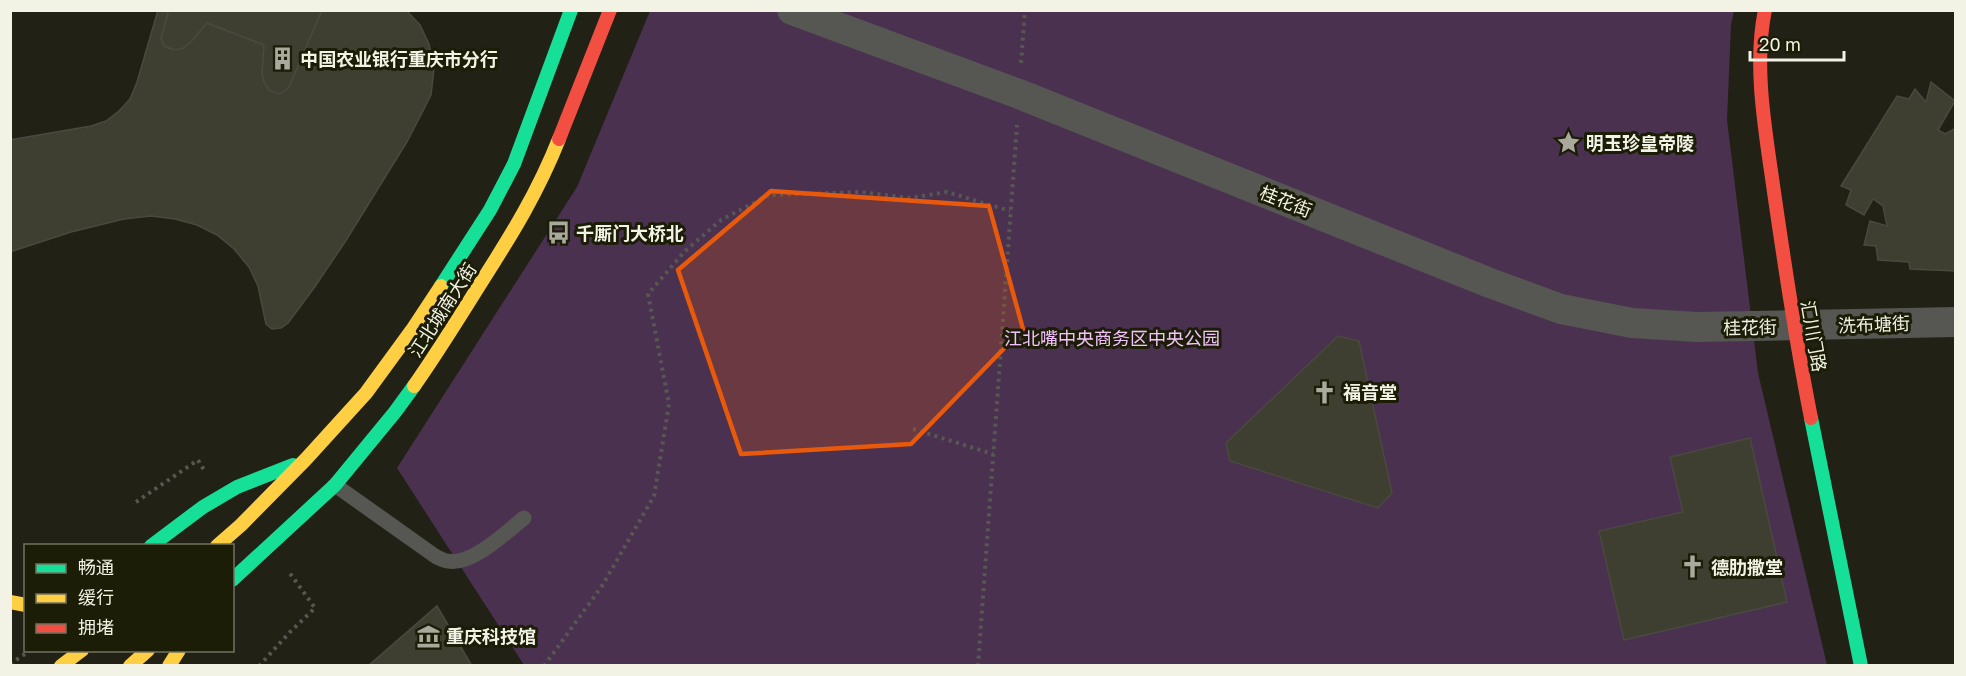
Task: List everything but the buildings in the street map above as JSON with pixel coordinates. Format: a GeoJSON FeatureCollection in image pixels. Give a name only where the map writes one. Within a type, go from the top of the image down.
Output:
{"type":"FeatureCollection","features":[{"type":"Feature","properties":{"kind":"main road","name":"江北城南大街"},"geometry":{"type":"LineString","coordinates":[[219,544],[306,459],[366,393],[412,330],[490,210],[514,164],[571,10]]}},
{"type":"Feature","properties":{"kind":"main road","name":"江北城南大街"},"geometry":{"type":"LineString","coordinates":[[234,578],[263,554],[335,485],[395,412],[433,359],[516,227],[543,178],[610,10]]}},
{"type":"Feature","properties":{"kind":"main road","name":"汇川门路"},"geometry":{"type":"LineString","coordinates":[[1765,10],[1761,29],[1762,110],[1793,326],[1861,666]]}},
{"type":"Feature","properties":{"kind":"main road"},"geometry":{"type":"LineString","coordinates":[[154,544],[203,507],[237,487],[306,459]]}},
{"type":"Feature","properties":{"kind":"main road"},"geometry":{"type":"LineString","coordinates":[[234,586],[263,554]]}},
{"type":"Feature","properties":{"kind":"main road"},"geometry":{"type":"LineString","coordinates":[[61,666],[81,652]]}},
{"type":"Feature","properties":{"kind":"main road"},"geometry":{"type":"LineString","coordinates":[[130,666],[147,652]]}},
{"type":"Feature","properties":{"kind":"main road"},"geometry":{"type":"LineString","coordinates":[[169,666],[178,652]]}},
{"type":"Feature","properties":{"kind":"street","name":"桂花街"},"geometry":{"type":"LineString","coordinates":[[792,10],[1019,94],[1490,283],[1561,309],[1632,323],[1697,327],[1793,326]]}},
{"type":"Feature","properties":{"kind":"street","name":"洗布塘街"},"geometry":{"type":"LineString","coordinates":[[1793,326],[1956,322]]}},
{"type":"Feature","properties":{"kind":"lane"},"geometry":{"type":"LineString","coordinates":[[335,485],[435,556],[449,562],[463,560],[477,554],[524,518]]}},
{"type":"Feature","properties":{"kind":"path"},"geometry":{"type":"LineString","coordinates":[[978,666],[1025,10]]}},
{"type":"Feature","properties":{"kind":"path"},"geometry":{"type":"LineString","coordinates":[[544,666],[603,586],[654,496],[669,404],[648,294],[684,252],[721,220],[769,195],[861,192],[909,198],[947,192],[1010,211]]}},
{"type":"Feature","properties":{"kind":"path"},"geometry":{"type":"LineString","coordinates":[[913,429],[993,454]]}},
{"type":"Feature","properties":{"kind":"path"},"geometry":{"type":"LineString","coordinates":[[136,502],[185,468]]}},
{"type":"Feature","properties":{"kind":"path"},"geometry":{"type":"LineString","coordinates":[[259,666],[315,608],[282,563]]}},
{"type":"Feature","properties":{"kind":"path"},"geometry":{"type":"LineString","coordinates":[[10,664],[29,652]]}},
{"type":"Feature","properties":{"kind":"highlighted area"},"geometry":{"type":"Polygon","coordinates":[[[771,191],[989,206],[1023,329],[911,444],[741,454],[678,270],[771,191]]]}},
{"type":"Feature","properties":{"kind":"green space","name":"江北嘴中央商务区中央公园"},"geometry":{"type":"Polygon","coordinates":[[[650,11],[1734,11],[1731,25],[1727,120],[1758,373],[1827,665],[524,665],[397,468],[577,187],[650,11]]]}},
{"type":"Feature","properties":{"kind":"traffic: fast"},"geometry":{"type":"LineString","coordinates":[[441,286],[490,210],[514,164],[571,10]]}},
{"type":"Feature","properties":{"kind":"traffic: fast"},"geometry":{"type":"LineString","coordinates":[[234,578],[335,485],[414,386]]}},
{"type":"Feature","properties":{"kind":"traffic: fast"},"geometry":{"type":"LineString","coordinates":[[1811,418],[1861,666]]}},
{"type":"Feature","properties":{"kind":"traffic: fast"},"geometry":{"type":"LineString","coordinates":[[154,544],[203,507],[237,487],[293,465]]}},
{"type":"Feature","properties":{"kind":"traffic: slow"},"geometry":{"type":"LineString","coordinates":[[414,386],[514,229],[559,139]]}},
{"type":"Feature","properties":{"kind":"traffic: slow"},"geometry":{"type":"LineString","coordinates":[[219,544],[306,459],[366,393],[441,286]]}},
{"type":"Feature","properties":{"kind":"traffic: slow"},"geometry":{"type":"LineString","coordinates":[[10,602],[24,605]]}},
{"type":"Feature","properties":{"kind":"traffic: slow"},"geometry":{"type":"LineString","coordinates":[[61,666],[79,652]]}},
{"type":"Feature","properties":{"kind":"traffic: slow"},"geometry":{"type":"LineString","coordinates":[[130,666],[146,652]]}},
{"type":"Feature","properties":{"kind":"traffic: slow"},"geometry":{"type":"LineString","coordinates":[[169,666],[178,652]]}},
{"type":"Feature","properties":{"kind":"traffic: jam"},"geometry":{"type":"LineString","coordinates":[[559,139],[610,10]]}},
{"type":"Feature","properties":{"kind":"traffic: jam"},"geometry":{"type":"LineString","coordinates":[[1765,10],[1760,54],[1764,124],[1800,362],[1811,418]]}},
{"type":"Feature","properties":{"kind":"place","name":"中国农业银行重庆市分行"},"geometry":{"type":"Point","coordinates":[282,59]}},
{"type":"Feature","properties":{"kind":"place","name":"明玉珍皇帝陵"},"geometry":{"type":"Point","coordinates":[1568,143]}},
{"type":"Feature","properties":{"kind":"place","name":"千厮门大桥北"},"geometry":{"type":"Point","coordinates":[558,233]}},
{"type":"Feature","properties":{"kind":"place","name":"福音堂"},"geometry":{"type":"Point","coordinates":[1325,392]}},
{"type":"Feature","properties":{"kind":"place","name":"德肋撒堂"},"geometry":{"type":"Point","coordinates":[1693,567]}},
{"type":"Feature","properties":{"kind":"place","name":"重庆科技馆"},"geometry":{"type":"Point","coordinates":[428,636]}}]}
